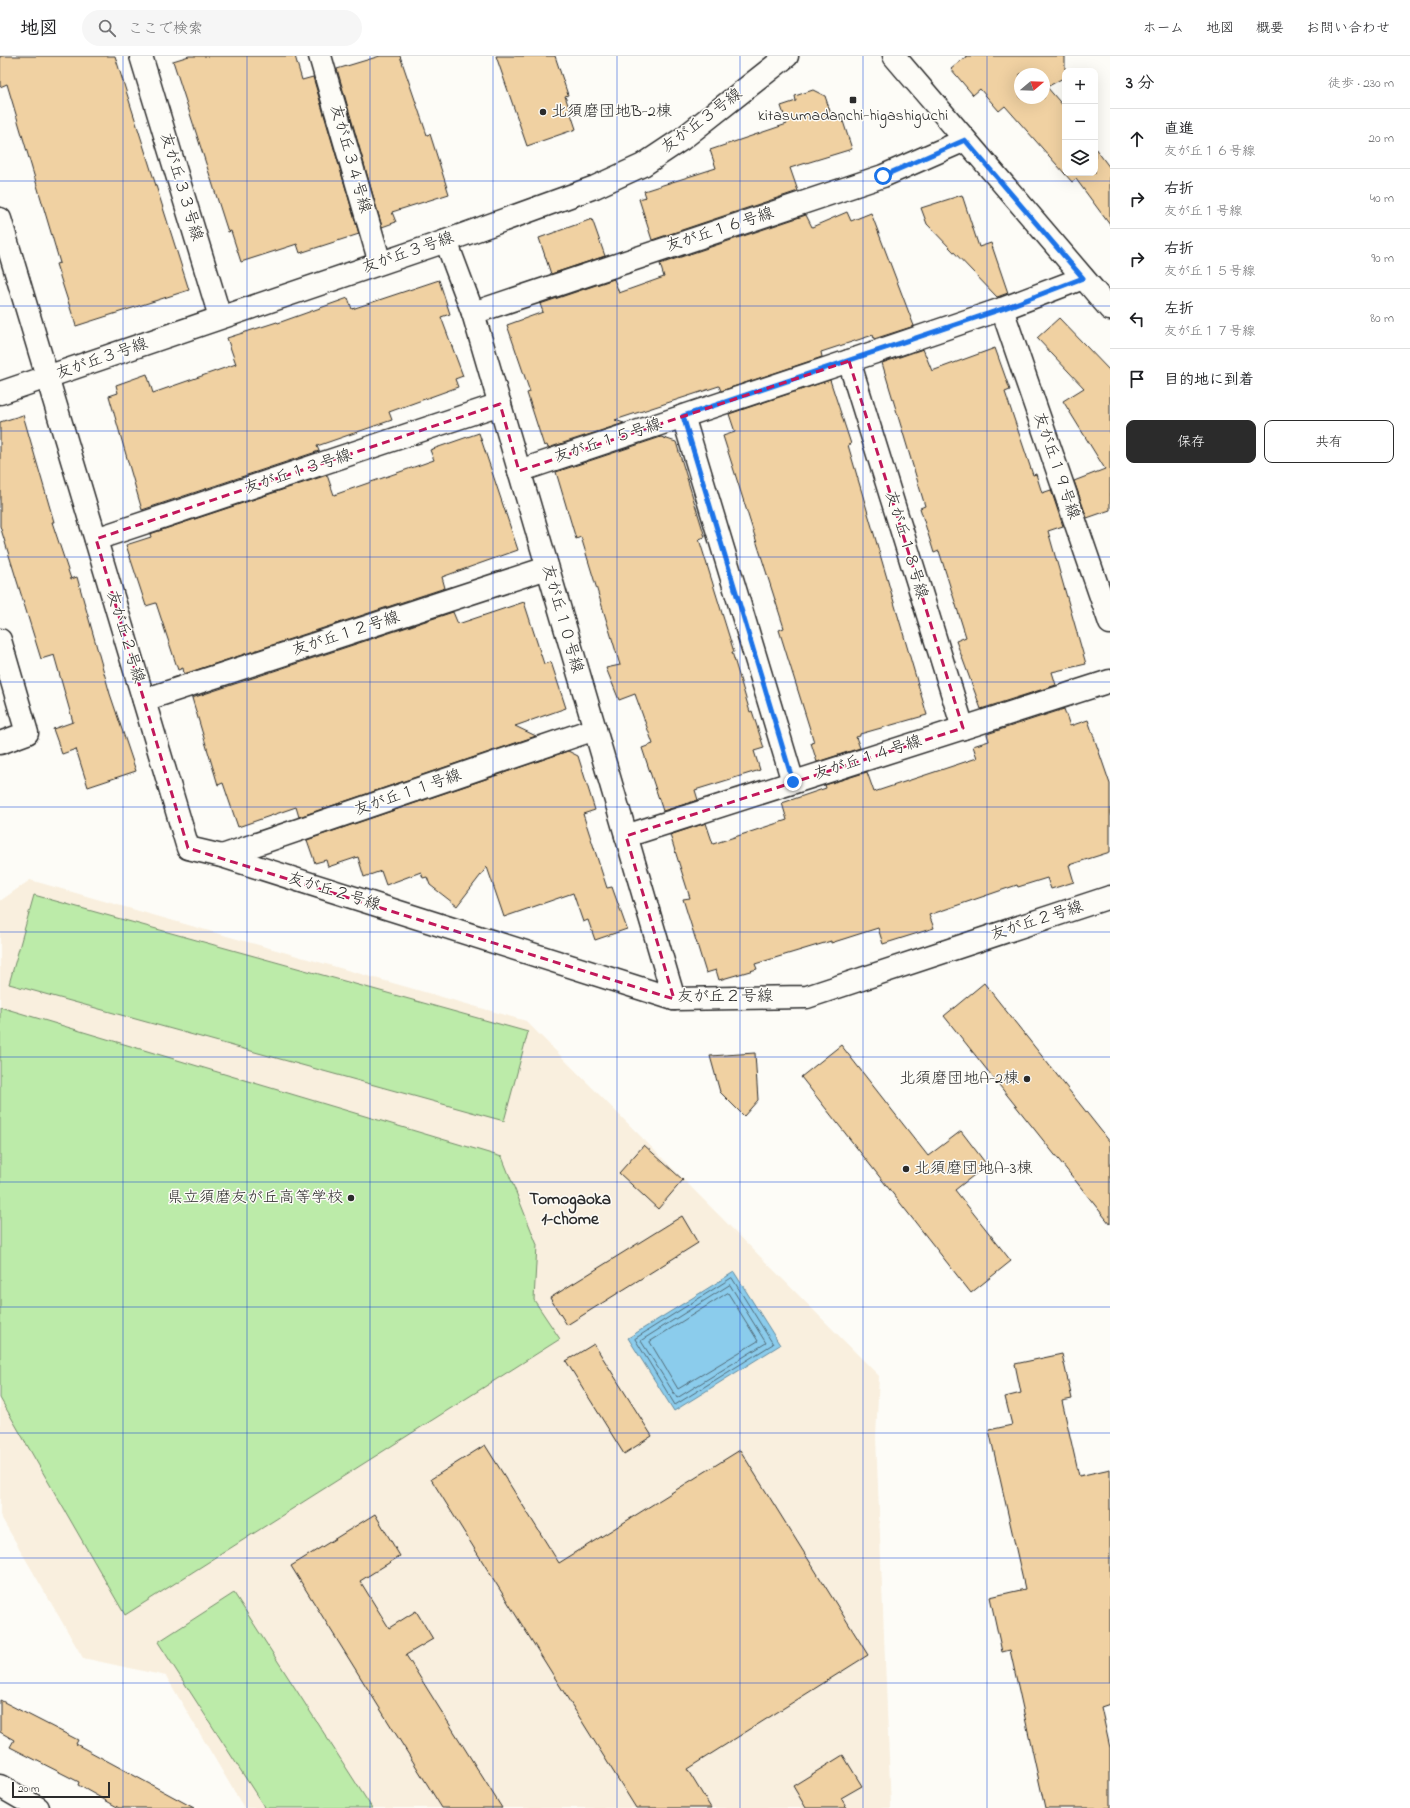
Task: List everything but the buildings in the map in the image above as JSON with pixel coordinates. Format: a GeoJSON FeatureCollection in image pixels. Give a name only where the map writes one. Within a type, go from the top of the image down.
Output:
{"type":"FeatureCollection","features":[{"type":"Feature","properties":{"kind":"street","name":"友が丘３３号線"},"geometry":{"type":"LineString","coordinates":[[141,56],[220,317]]}},
{"type":"Feature","properties":{"kind":"street","name":"友が丘３４号線"},"geometry":{"type":"LineString","coordinates":[[320,56],[380,263]]}},
{"type":"Feature","properties":{"kind":"street","name":"友が丘３号線"},"geometry":{"type":"LineString","coordinates":[[0,392],[47,378],[595,187],[643,165],[682,138],[787,56]]}},
{"type":"Feature","properties":{"kind":"street"},"geometry":{"type":"LineString","coordinates":[[894,56],[1110,310]]}},
{"type":"Feature","properties":{"kind":"street","name":"友が丘１６号線"},"geometry":{"type":"LineString","coordinates":[[473,313],[883,176],[965,140]]}},
{"type":"Feature","properties":{"kind":"street","name":"友が丘２号線"},"geometry":{"type":"LineString","coordinates":[[0,219],[188,848],[222,856],[674,999],[807,997],[1110,898]]}},
{"type":"Feature","properties":{"kind":"street","name":"友が丘１０号線"},"geometry":{"type":"LineString","coordinates":[[446,240],[473,313],[674,999]]}},
{"type":"Feature","properties":{"kind":"street","name":"友が丘１５号線"},"geometry":{"type":"LineString","coordinates":[[519,471],[1002,309],[1083,278]]}},
{"type":"Feature","properties":{"kind":"street","name":"友が丘１９号線"},"geometry":{"type":"LineString","coordinates":[[1002,309],[1110,623]]}},
{"type":"Feature","properties":{"kind":"street","name":"友が丘１８号線"},"geometry":{"type":"LineString","coordinates":[[849,361],[963,728]]}},
{"type":"Feature","properties":{"kind":"street","name":"友が丘１３号線"},"geometry":{"type":"LineString","coordinates":[[96,539],[500,404]]}},
{"type":"Feature","properties":{"kind":"street"},"geometry":{"type":"LineString","coordinates":[[683,416],[793,782]]}},
{"type":"Feature","properties":{"kind":"street","name":"友が丘１２号線"},"geometry":{"type":"LineString","coordinates":[[144,700],[547,568]]}},
{"type":"Feature","properties":{"kind":"street"},"geometry":{"type":"LineString","coordinates":[[0,640],[27,733],[0,743]]}},
{"type":"Feature","properties":{"kind":"street","name":"友が丘１４号線"},"geometry":{"type":"LineString","coordinates":[[626,836],[1110,680]]}},
{"type":"Feature","properties":{"kind":"street","name":"友が丘１１号線"},"geometry":{"type":"LineString","coordinates":[[222,856],[595,729]]}},
{"type":"Feature","properties":{"kind":"street"},"geometry":{"type":"LineString","coordinates":[[0,1786],[38,1808]]}},
{"type":"Feature","properties":{"kind":"highlighted area"},"geometry":{"type":"Polygon","coordinates":[[[849,361],[963,728],[626,836],[674,999],[188,848],[96,539],[500,404],[519,471],[849,361]]]}},
{"type":"Feature","properties":{"kind":"shaded area","name":"県立須磨友が丘高等学校"},"geometry":{"type":"Polygon","coordinates":[[[30,880],[526,1021],[879,1376],[876,1437],[891,1808],[244,1808],[166,1676],[83,1658],[0,1515],[0,901],[30,880]]]}},
{"type":"Feature","properties":{"kind":"green space"},"geometry":{"type":"Polygon","coordinates":[[[34,895],[528,1032],[504,1121],[9,984],[34,895]]]}},
{"type":"Feature","properties":{"kind":"green space"},"geometry":{"type":"Polygon","coordinates":[[[0,1007],[502,1157],[537,1245],[534,1300],[560,1339],[125,1615],[0,1398],[0,1007]]]}},
{"type":"Feature","properties":{"kind":"green space"},"geometry":{"type":"Polygon","coordinates":[[[234,1593],[372,1808],[264,1808],[158,1642],[234,1593]]]}},
{"type":"Feature","properties":{"kind":"water"},"geometry":{"type":"Polygon","coordinates":[[[734,1272],[780,1345],[674,1411],[628,1338],[734,1272]]]}},
{"type":"Feature","properties":{"kind":"place","name":"kitasumadanchi-higashiguchi"},"geometry":{"type":"Point","coordinates":[853,100]}},
{"type":"Feature","properties":{"kind":"place","name":"北須磨団地B-2棟"},"geometry":{"type":"Point","coordinates":[543,112]}},
{"type":"Feature","properties":{"kind":"place","name":"北須磨団地A-2棟"},"geometry":{"type":"Point","coordinates":[1027,1079]}},
{"type":"Feature","properties":{"kind":"place","name":"北須磨団地A-3棟"},"geometry":{"type":"Point","coordinates":[906,1169]}},
{"type":"Feature","properties":{"kind":"place","name":"県立須磨友が丘高等学校"},"geometry":{"type":"Point","coordinates":[351,1198]}},
{"type":"Feature","properties":{"kind":"district","name":"Tomogaoka 1-chome"},"geometry":{"type":"Point","coordinates":[570,1209]}},
{"type":"Feature","properties":{"kind":"route"},"geometry":{"type":"LineString","coordinates":[[793,782],[683,416],[1002,309],[1083,278],[965,140],[883,176]]}}]}
